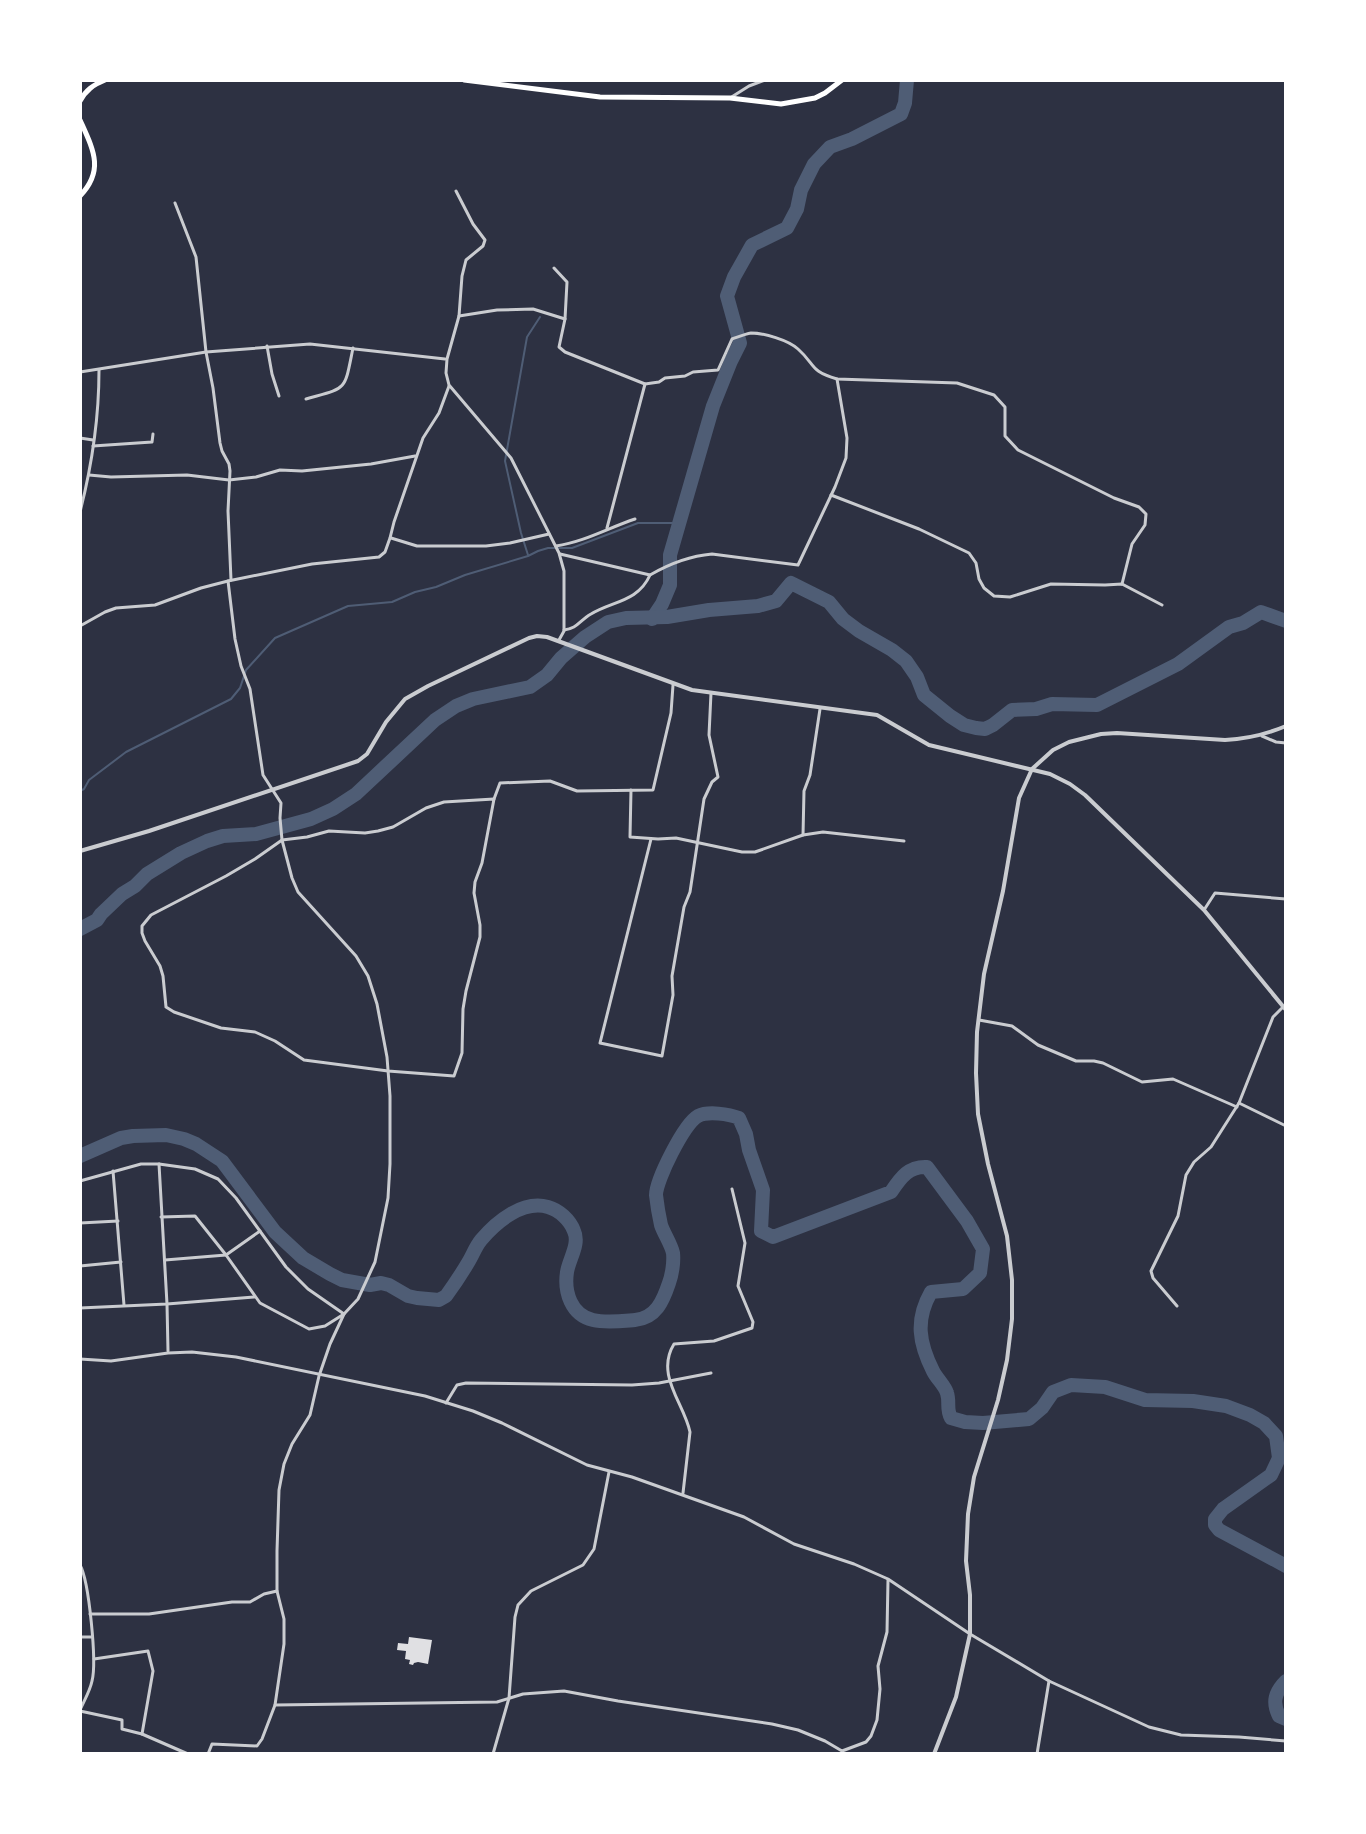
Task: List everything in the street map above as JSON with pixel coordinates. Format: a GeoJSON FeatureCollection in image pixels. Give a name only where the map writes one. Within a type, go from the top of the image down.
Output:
{"type":"FeatureCollection","features":[{"type":"Feature","properties":{"kind":"main road"},"geometry":{"type":"LineString","coordinates":[[80,101],[84,93],[105,80]]}},
{"type":"Feature","properties":{"kind":"main road"},"geometry":{"type":"LineString","coordinates":[[464,80],[600,97],[730,98],[781,104],[815,98],[842,80]]}},
{"type":"Feature","properties":{"kind":"main road"},"geometry":{"type":"LineString","coordinates":[[80,120],[96,158],[90,185],[80,196]]}},
{"type":"Feature","properties":{"kind":"street"},"geometry":{"type":"LineString","coordinates":[[730,98],[765,80]]}},
{"type":"Feature","properties":{"kind":"street"},"geometry":{"type":"LineString","coordinates":[[456,191],[485,240],[483,246],[466,260],[459,316],[446,373],[449,385],[511,458],[559,553],[564,571],[564,631],[559,641]]}},
{"type":"Feature","properties":{"kind":"street"},"geometry":{"type":"LineString","coordinates":[[161,1217],[195,1216],[260,1303],[309,1329],[325,1326],[344,1314],[358,1299],[375,1262],[388,1198],[390,1136],[387,1057],[368,976],[356,956],[298,892],[282,838],[281,803],[263,775],[250,689],[238,653],[229,581],[229,464],[220,443],[196,257],[175,203]]}},
{"type":"Feature","properties":{"kind":"street"},"geometry":{"type":"LineString","coordinates":[[554,268],[567,282],[565,319],[559,347],[645,384],[693,372],[718,370],[732,339],[750,333],[796,346],[811,366],[837,379],[957,383],[994,395],[1005,407],[1005,436],[1018,450],[1114,498],[1139,507],[1146,514],[1145,525],[1132,544],[1122,584]]}},
{"type":"Feature","properties":{"kind":"street"},"geometry":{"type":"LineString","coordinates":[[459,316],[533,309],[565,319]]}},
{"type":"Feature","properties":{"kind":"street"},"geometry":{"type":"LineString","coordinates":[[80,372],[206,352],[310,344],[447,359]]}},
{"type":"Feature","properties":{"kind":"street"},"geometry":{"type":"LineString","coordinates":[[267,346],[279,396]]}},
{"type":"Feature","properties":{"kind":"street"},"geometry":{"type":"LineString","coordinates":[[306,399],[340,389],[346,382],[353,348]]}},
{"type":"Feature","properties":{"kind":"street"},"geometry":{"type":"LineString","coordinates":[[80,512],[99,405],[99,370]]}},
{"type":"Feature","properties":{"kind":"street"},"geometry":{"type":"LineString","coordinates":[[564,631],[576,627],[592,613],[633,595],[650,575],[677,561],[712,554],[798,565],[846,458],[847,438],[837,379]]}},
{"type":"Feature","properties":{"kind":"street"},"geometry":{"type":"LineString","coordinates":[[607,528],[645,384]]}},
{"type":"Feature","properties":{"kind":"street"},"geometry":{"type":"LineString","coordinates":[[80,626],[116,608],[155,605],[229,581],[312,564],[379,557],[385,552],[423,438],[439,413],[449,385]]}},
{"type":"Feature","properties":{"kind":"street"},"geometry":{"type":"LineString","coordinates":[[93,446],[152,442],[153,434]]}},
{"type":"Feature","properties":{"kind":"street"},"geometry":{"type":"LineString","coordinates":[[80,438],[93,440]]}},
{"type":"Feature","properties":{"kind":"street"},"geometry":{"type":"LineString","coordinates":[[89,475],[187,475],[229,480],[280,470],[302,471],[371,464],[416,456]]}},
{"type":"Feature","properties":{"kind":"street"},"geometry":{"type":"LineString","coordinates":[[831,495],[919,529],[969,553],[976,563],[984,588],[994,596],[1010,597],[1051,584],[1122,584],[1162,605]]}},
{"type":"Feature","properties":{"kind":"street"},"geometry":{"type":"LineString","coordinates":[[555,547],[590,538],[607,528],[635,519]]}},
{"type":"Feature","properties":{"kind":"street"},"geometry":{"type":"LineString","coordinates":[[390,538],[417,546],[486,546],[549,534]]}},
{"type":"Feature","properties":{"kind":"street"},"geometry":{"type":"LineString","coordinates":[[559,553],[650,575]]}},
{"type":"Feature","properties":{"kind":"street"},"geometry":{"type":"LineString","coordinates":[[80,851],[358,761],[367,754],[386,722],[405,699],[537,636],[566,643],[673,685],[877,715],[929,745],[1050,774],[1085,795],[1204,910],[1285,1009],[1273,1017],[1238,1105],[1211,1147],[1194,1162],[1186,1175],[1178,1216],[1151,1271],[1153,1278],[1177,1306]]}},
{"type":"Feature","properties":{"kind":"street"},"geometry":{"type":"LineString","coordinates":[[494,799],[444,802],[380,831],[329,831],[307,837],[282,838],[255,859],[151,915],[142,926],[145,941],[163,976],[166,1007],[221,1028],[255,1032],[304,1060],[454,1076],[462,1053],[466,991],[480,937],[475,882],[500,783],[550,781],[577,791],[653,790],[671,713],[673,685]]}},
{"type":"Feature","properties":{"kind":"street"},"geometry":{"type":"LineString","coordinates":[[651,839],[600,1043],[662,1056],[673,995],[672,976],[684,907],[690,892],[704,799],[718,777],[709,735],[711,693]]}},
{"type":"Feature","properties":{"kind":"street"},"geometry":{"type":"LineString","coordinates":[[803,835],[804,791],[810,775],[820,707]]}},
{"type":"Feature","properties":{"kind":"street"},"geometry":{"type":"LineString","coordinates":[[934,1754],[956,1697],[970,1634],[966,1561],[968,1514],[974,1477],[998,1400],[1012,1319],[1007,1236],[980,1131],[976,1073],[984,974],[1003,891],[1019,798],[1032,769],[1053,750],[1069,742],[1101,734],[1225,740],[1286,726]]}},
{"type":"Feature","properties":{"kind":"street"},"geometry":{"type":"LineString","coordinates":[[1259,734],[1286,743]]}},
{"type":"Feature","properties":{"kind":"street"},"geometry":{"type":"LineString","coordinates":[[631,790],[630,837],[676,838],[742,852],[755,852],[803,835],[823,832],[904,841]]}},
{"type":"Feature","properties":{"kind":"street"},"geometry":{"type":"LineString","coordinates":[[1204,910],[1215,893],[1286,899]]}},
{"type":"Feature","properties":{"kind":"street"},"geometry":{"type":"LineString","coordinates":[[979,1020],[1012,1026],[1038,1045],[1076,1061],[1103,1063],[1142,1082],[1173,1079],[1286,1126]]}},
{"type":"Feature","properties":{"kind":"street"},"geometry":{"type":"LineString","coordinates":[[80,1181],[141,1164],[195,1169],[218,1179],[236,1198],[286,1267],[308,1289],[344,1314]]}},
{"type":"Feature","properties":{"kind":"street"},"geometry":{"type":"LineString","coordinates":[[159,1164],[168,1353]]}},
{"type":"Feature","properties":{"kind":"street"},"geometry":{"type":"LineString","coordinates":[[113,1171],[124,1305]]}},
{"type":"Feature","properties":{"kind":"street"},"geometry":{"type":"LineString","coordinates":[[683,1493],[690,1432],[669,1381],[669,1352],[674,1344],[714,1341],[752,1328],[753,1322],[738,1286],[745,1243],[732,1189]]}},
{"type":"Feature","properties":{"kind":"street"},"geometry":{"type":"LineString","coordinates":[[80,1223],[118,1221]]}},
{"type":"Feature","properties":{"kind":"street"},"geometry":{"type":"LineString","coordinates":[[165,1260],[226,1255],[260,1231]]}},
{"type":"Feature","properties":{"kind":"street"},"geometry":{"type":"LineString","coordinates":[[80,1266],[121,1262]]}},
{"type":"Feature","properties":{"kind":"street"},"geometry":{"type":"LineString","coordinates":[[80,1308],[254,1297]]}},
{"type":"Feature","properties":{"kind":"street"},"geometry":{"type":"LineString","coordinates":[[208,1754],[212,1744],[257,1746],[275,1705],[284,1644],[284,1619],[277,1591],[279,1490],[284,1464],[310,1415],[319,1376],[344,1314]]}},
{"type":"Feature","properties":{"kind":"street"},"geometry":{"type":"LineString","coordinates":[[80,1359],[111,1361],[192,1352],[236,1357],[425,1396],[473,1411],[587,1465],[683,1493],[744,1517],[794,1544],[888,1579],[970,1634],[1049,1681],[1149,1727],[1181,1735],[1286,1741]]}},
{"type":"Feature","properties":{"kind":"street"},"geometry":{"type":"LineString","coordinates":[[446,1403],[457,1385],[466,1383],[632,1385],[711,1373]]}},
{"type":"Feature","properties":{"kind":"street"},"geometry":{"type":"LineString","coordinates":[[493,1754],[509,1698],[518,1605],[531,1591],[583,1565],[594,1549],[609,1472]]}},
{"type":"Feature","properties":{"kind":"street"},"geometry":{"type":"LineString","coordinates":[[80,1565],[86,1578],[94,1659],[92,1683],[80,1711],[122,1720],[122,1729],[142,1734],[188,1754]]}},
{"type":"Feature","properties":{"kind":"street"},"geometry":{"type":"LineString","coordinates":[[275,1705],[497,1702],[523,1694],[564,1691],[772,1724],[825,1741],[842,1753],[866,1742],[877,1720],[880,1689],[878,1666],[887,1632],[888,1579]]}},
{"type":"Feature","properties":{"kind":"street"},"geometry":{"type":"LineString","coordinates":[[90,1614],[149,1614],[250,1602],[277,1591]]}},
{"type":"Feature","properties":{"kind":"street"},"geometry":{"type":"LineString","coordinates":[[80,1637],[91,1637]]}},
{"type":"Feature","properties":{"kind":"street"},"geometry":{"type":"LineString","coordinates":[[94,1659],[148,1651],[153,1671],[142,1734]]}},
{"type":"Feature","properties":{"kind":"street"},"geometry":{"type":"LineString","coordinates":[[1037,1754],[1049,1681]]}},
{"type":"Feature","properties":{"kind":"building"},"geometry":{"type":"Polygon","coordinates":[[[409,1637],[432,1640],[428,1664],[409,1664],[410,1660],[405,1659],[406,1651],[397,1650],[398,1643],[408,1644],[409,1637]]]}},
{"type":"Feature","properties":{"kind":"waterway"},"geometry":{"type":"LineString","coordinates":[[652,619],[670,585],[670,555],[713,406],[740,343],[727,296],[734,277],[752,245],[787,228],[814,164],[830,147],[901,114],[907,80]]}},
{"type":"Feature","properties":{"kind":"waterway"},"geometry":{"type":"LineString","coordinates":[[528,555],[505,461],[527,337],[540,317]]}},
{"type":"Feature","properties":{"kind":"waterway"},"geometry":{"type":"LineString","coordinates":[[80,791],[89,780],[126,752],[231,699],[240,688],[246,670],[275,638],[348,606],[392,602],[548,548],[572,548],[638,523],[678,523]]}},
{"type":"Feature","properties":{"kind":"waterway"},"geometry":{"type":"LineString","coordinates":[[80,929],[97,920],[147,874],[181,853],[223,836],[256,834],[311,819],[333,809],[356,794],[435,720],[473,699],[530,687],[547,675],[585,637],[608,622],[758,606],[776,601],[791,583],[829,602],[843,619],[906,661],[924,695],[950,716],[964,725],[985,729],[1012,710],[1036,709],[1052,704],[1097,705],[1178,664],[1229,627],[1261,612],[1286,621]]}},
{"type":"Feature","properties":{"kind":"waterway"},"geometry":{"type":"LineString","coordinates":[[80,1156],[133,1136],[166,1135],[196,1144],[222,1161],[275,1232],[303,1258],[342,1280],[370,1285],[381,1283],[417,1298],[439,1300],[446,1296],[479,1242],[503,1219],[520,1209],[548,1207],[567,1219],[576,1236],[566,1280],[574,1308],[585,1317],[609,1322],[642,1319],[658,1308],[664,1296],[671,1276],[673,1253],[661,1225],[657,1188],[679,1141],[698,1116],[718,1114],[739,1118],[763,1190],[761,1231],[773,1237],[891,1192],[906,1174],[915,1168],[927,1167],[967,1221],[983,1249],[980,1273],[963,1289],[931,1292],[921,1322],[925,1351],[933,1371],[946,1390],[951,1418],[983,1423],[1029,1419],[1042,1408],[1053,1392],[1071,1385],[1105,1387],[1145,1400],[1193,1401],[1226,1406],[1250,1415],[1264,1423],[1276,1436],[1279,1458],[1271,1475],[1223,1509],[1215,1519],[1215,1525],[1286,1566]]}},
{"type":"Feature","properties":{"kind":"waterway"},"geometry":{"type":"LineString","coordinates":[[1286,1681],[1279,1689],[1275,1702],[1279,1716],[1286,1719]]}}]}
